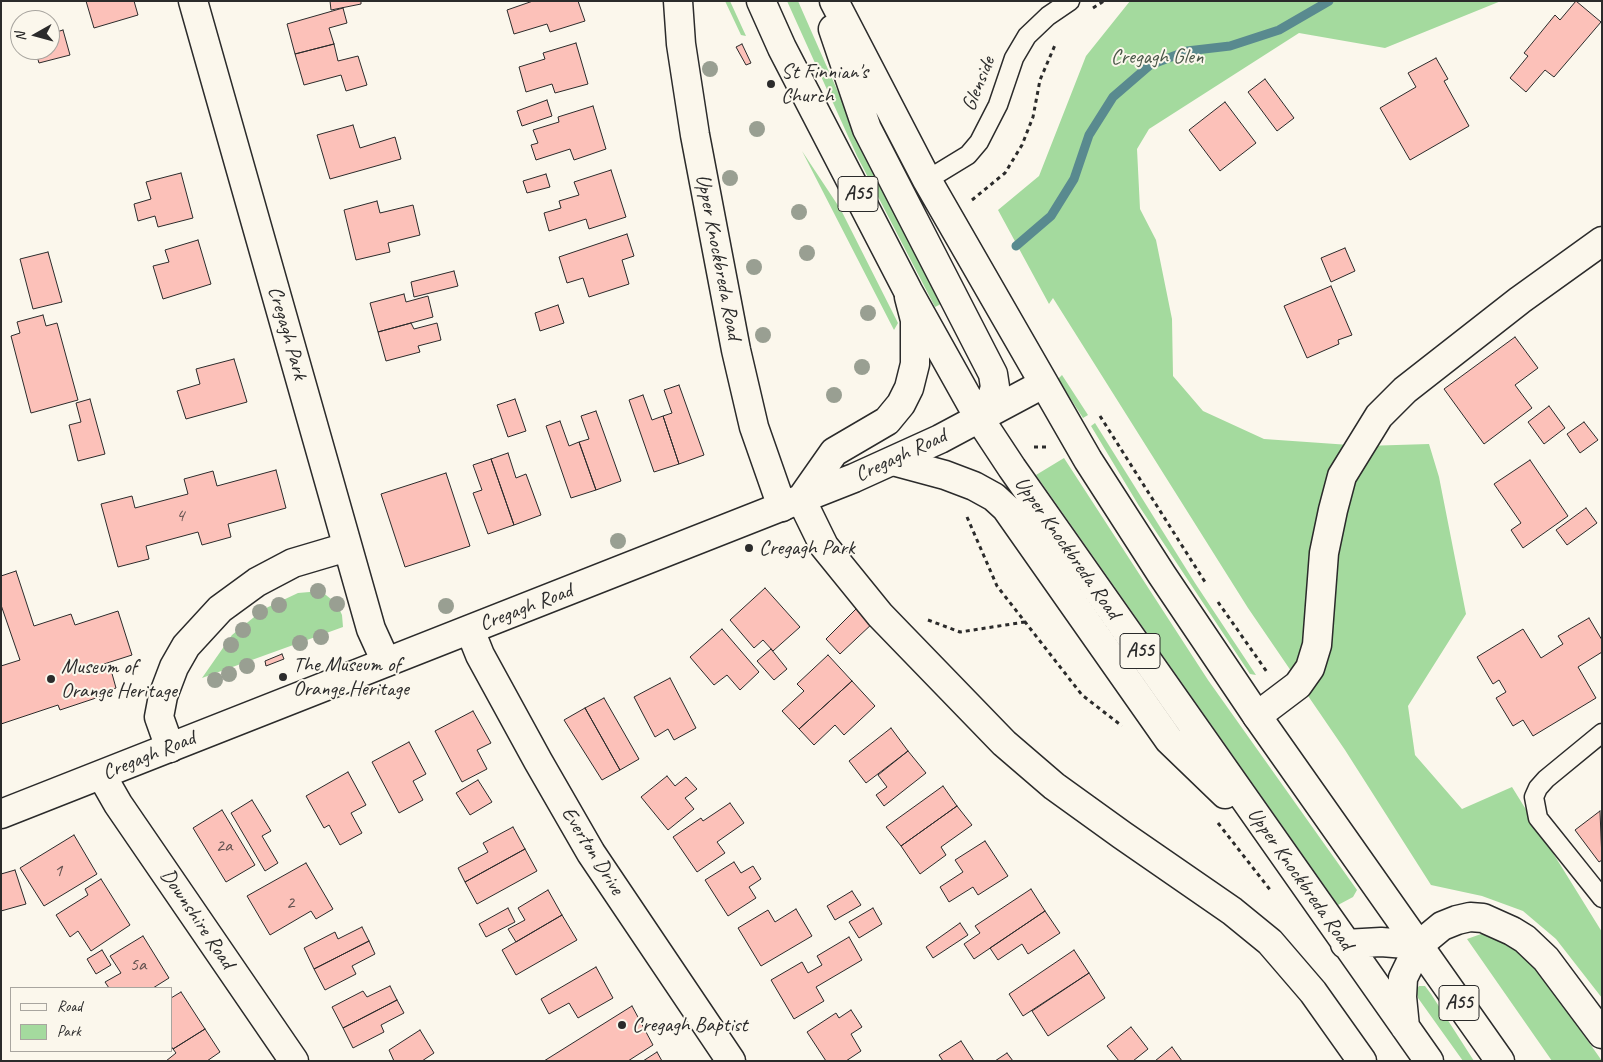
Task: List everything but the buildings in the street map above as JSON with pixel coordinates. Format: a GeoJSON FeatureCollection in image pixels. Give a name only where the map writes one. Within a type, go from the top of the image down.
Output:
{"type":"FeatureCollection","features":[{"type":"Feature","properties":{"kind":"main road","name":"Cregagh Park"},"geometry":{"type":"LineString","coordinates":[[193,1],[347,547],[371,629],[386,662]]}},
{"type":"Feature","properties":{"kind":"main road","name":"Upper Knockbreda Road"},"geometry":{"type":"LineString","coordinates":[[678,1],[681,44],[695,135],[736,350],[754,427],[792,503],[812,525],[834,560],[880,615],[997,736],[1054,786],[1122,836],[1232,911],[1270,942],[1286,959],[1322,1005],[1362,1061]]}},
{"type":"Feature","properties":{"kind":"main road","name":"Upper Knockbreda Road"},"geometry":{"type":"LineString","coordinates":[[761,1],[786,56],[908,291],[979,418],[1268,834],[1429,1061]]}},
{"type":"Feature","properties":{"kind":"main road"},"geometry":{"type":"LineString","coordinates":[[824,1],[867,129],[993,374],[995,388],[990,404],[979,418]]}},
{"type":"Feature","properties":{"kind":"main road","name":"A55"},"geometry":{"type":"LineString","coordinates":[[834,1],[927,180],[1043,384],[1162,576],[1256,716],[1500,1061]]}},
{"type":"Feature","properties":{"kind":"main road"},"geometry":{"type":"LineString","coordinates":[[1256,716],[1298,685],[1310,668],[1317,645],[1324,553],[1342,476],[1379,416],[1405,390],[1497,318],[1602,241]]}},
{"type":"Feature","properties":{"kind":"main road"},"geometry":{"type":"LineString","coordinates":[[792,503],[834,452],[887,421],[901,404],[909,388],[915,364],[914,320],[908,291]]}},
{"type":"Feature","properties":{"kind":"main road","name":"Cregagh Road"},"geometry":{"type":"LineString","coordinates":[[1,814],[102,776],[386,662],[792,503],[893,461],[1043,384]]}},
{"type":"Feature","properties":{"kind":"main road"},"geometry":{"type":"LineString","coordinates":[[893,461],[945,475],[974,486],[994,497],[1006,508],[1169,740],[1268,834]]}},
{"type":"Feature","properties":{"kind":"main road"},"geometry":{"type":"LineString","coordinates":[[170,748],[160,717],[164,696],[174,667],[186,646],[220,609],[257,582],[293,563],[347,547]]}},
{"type":"Feature","properties":{"kind":"main road","name":"Everton Drive"},"geometry":{"type":"LineString","coordinates":[[470,630],[480,655],[533,753],[591,853],[731,1061]]}},
{"type":"Feature","properties":{"kind":"main road","name":"Downshire Road"},"geometry":{"type":"LineString","coordinates":[[102,776],[118,804],[294,1061]]}},
{"type":"Feature","properties":{"kind":"main road"},"geometry":{"type":"LineString","coordinates":[[1406,1028],[1402,997],[1403,978],[1419,945],[1442,926],[1457,920],[1483,918],[1525,939],[1546,958],[1602,1034]]}},
{"type":"Feature","properties":{"kind":"main road"},"geometry":{"type":"LineString","coordinates":[[1345,944],[1381,942],[1419,945]]}},
{"type":"Feature","properties":{"kind":"lane","name":"Glenside"},"geometry":{"type":"LineString","coordinates":[[927,180],[968,155],[978,142],[998,105],[1014,58],[1027,36],[1048,16],[1070,1]]}},
{"type":"Feature","properties":{"kind":"lane"},"geometry":{"type":"LineString","coordinates":[[1602,733],[1546,779],[1538,788],[1534,798],[1538,818],[1602,898]]}},
{"type":"Feature","properties":{"kind":"path"},"geometry":{"type":"LineString","coordinates":[[1088,12],[1104,1]]}},
{"type":"Feature","properties":{"kind":"path"},"geometry":{"type":"LineString","coordinates":[[971,200],[1005,173],[1022,145],[1033,117],[1040,80],[1054,46],[1060,38]]}},
{"type":"Feature","properties":{"kind":"path"},"geometry":{"type":"LineString","coordinates":[[1095,409],[1206,583]]}},
{"type":"Feature","properties":{"kind":"path"},"geometry":{"type":"LineString","coordinates":[[1005,457],[1021,447],[1050,447],[1100,417]]}},
{"type":"Feature","properties":{"kind":"path"},"geometry":{"type":"LineString","coordinates":[[967,515],[981,552],[997,586],[1082,695],[1128,731]]}},
{"type":"Feature","properties":{"kind":"path"},"geometry":{"type":"LineString","coordinates":[[1216,598],[1268,674]]}},
{"type":"Feature","properties":{"kind":"path"},"geometry":{"type":"LineString","coordinates":[[979,629],[1025,622]]}},
{"type":"Feature","properties":{"kind":"green space"},"geometry":{"type":"Polygon","coordinates":[[[725,1],[730,1],[746,36],[741,35],[725,1]]]}},
{"type":"Feature","properties":{"kind":"green space"},"geometry":{"type":"Polygon","coordinates":[[[787,1],[798,1],[867,158],[943,303],[935,307],[857,156],[787,1]]]}},
{"type":"Feature","properties":{"kind":"green space"},"geometry":{"type":"Polygon","coordinates":[[[1130,1],[1501,1],[1385,48],[1299,33],[1149,129],[1137,149],[1140,209],[1156,240],[1172,319],[1173,376],[1203,411],[1264,439],[1364,446],[1429,444],[1439,477],[1466,614],[1408,706],[1415,755],[1462,809],[1512,787],[1602,932],[1602,998],[1556,939],[1523,911],[1482,896],[1431,885],[1345,750],[1248,608],[1053,298],[1049,304],[998,210],[1039,176],[1086,56],[1130,1]]]}},
{"type":"Feature","properties":{"kind":"green space"},"geometry":{"type":"Polygon","coordinates":[[[802,151],[841,210],[898,323],[894,330],[802,151]]]}},
{"type":"Feature","properties":{"kind":"green space"},"geometry":{"type":"Polygon","coordinates":[[[1062,375],[1088,415],[1083,418],[1058,379],[1062,375]]]}},
{"type":"Feature","properties":{"kind":"green space"},"geometry":{"type":"Polygon","coordinates":[[[1095,423],[1195,583],[1256,675],[1250,674],[1139,506],[1091,426],[1095,423]]]}},
{"type":"Feature","properties":{"kind":"green space"},"geometry":{"type":"Polygon","coordinates":[[[1064,458],[1208,680],[1357,890],[1353,897],[1338,905],[1036,475],[1064,458]]]}},
{"type":"Feature","properties":{"kind":"green space"},"geometry":{"type":"Polygon","coordinates":[[[321,591],[337,604],[342,615],[343,627],[202,678],[232,635],[264,609],[298,593],[321,591]]]}},
{"type":"Feature","properties":{"kind":"green space"},"geometry":{"type":"Polygon","coordinates":[[[1481,934],[1504,941],[1534,964],[1602,1061],[1552,1061],[1467,939],[1481,934]]]}},
{"type":"Feature","properties":{"kind":"green space"},"geometry":{"type":"Polygon","coordinates":[[[1419,986],[1425,986],[1431,994],[1474,1061],[1463,1061],[1418,998],[1416,990],[1419,986]]]}},
{"type":"Feature","properties":{"kind":"waterway","name":"Cregagh Glen"},"geometry":{"type":"LineString","coordinates":[[1016,246],[1051,216],[1074,179],[1089,135],[1113,97],[1150,65],[1187,51],[1230,46],[1279,30],[1329,1]]}},
{"type":"Feature","properties":{"kind":"place","name":"St Finnian's Church"},"geometry":{"type":"Point","coordinates":[771,84]}},
{"type":"Feature","properties":{"kind":"place","name":"Cregagh Park"},"geometry":{"type":"Point","coordinates":[749,548]}},
{"type":"Feature","properties":{"kind":"place","name":"The Museum of Orange Heritage"},"geometry":{"type":"Point","coordinates":[283,677]}},
{"type":"Feature","properties":{"kind":"place","name":"Museum of Orange Heritage"},"geometry":{"type":"Point","coordinates":[51,679]}},
{"type":"Feature","properties":{"kind":"place","name":"Cregagh Baptist"},"geometry":{"type":"Point","coordinates":[622,1025]}}]}
